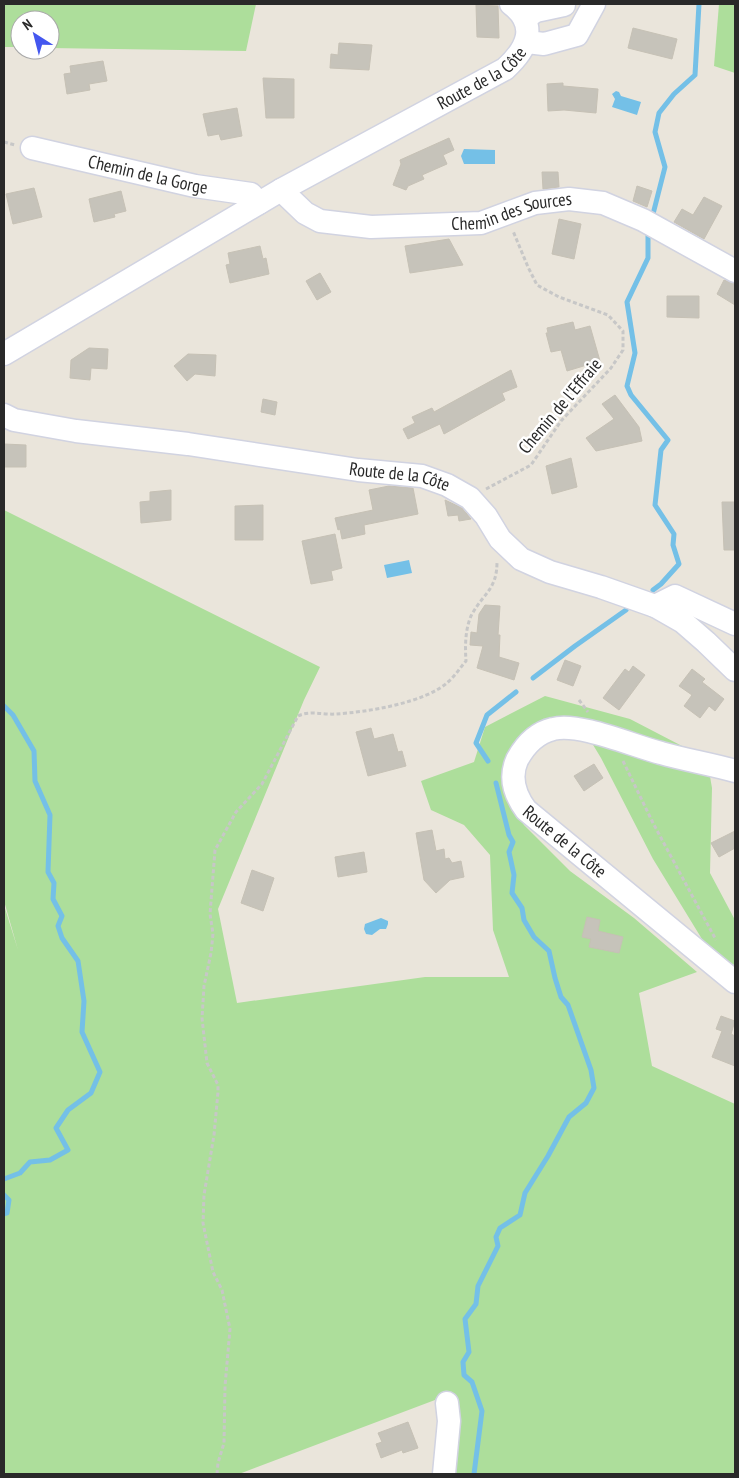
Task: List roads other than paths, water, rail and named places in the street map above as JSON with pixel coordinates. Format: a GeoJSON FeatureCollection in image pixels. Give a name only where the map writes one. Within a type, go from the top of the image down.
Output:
{"type":"FeatureCollection","features":[{"type":"Feature","properties":{"kind":"street"},"geometry":{"type":"LineString","coordinates":[[518,11],[536,11],[564,4]]}},
{"type":"Feature","properties":{"kind":"street"},"geometry":{"type":"LineString","coordinates":[[527,42],[544,44],[576,35],[594,4]]}},
{"type":"Feature","properties":{"kind":"street","name":"Route de la Côte"},"geometry":{"type":"LineString","coordinates":[[4,354],[281,190],[505,68],[517,58],[527,42],[528,28],[518,11]]}},
{"type":"Feature","properties":{"kind":"street","name":"Chemin de la Gorge"},"geometry":{"type":"LineString","coordinates":[[32,148],[196,186],[251,194],[259,203]]}},
{"type":"Feature","properties":{"kind":"street","name":"Chemin des Sources"},"geometry":{"type":"LineString","coordinates":[[281,190],[306,213],[320,221],[371,227],[481,223],[535,203],[568,199],[603,203],[652,225],[735,271]]}},
{"type":"Feature","properties":{"kind":"street","name":"Route de la Côte"},"geometry":{"type":"LineString","coordinates":[[4,415],[14,420],[76,431],[188,444],[358,470],[422,476],[447,485],[470,498],[486,516],[500,539],[521,559],[550,572],[655,606],[683,622],[735,670]]}},
{"type":"Feature","properties":{"kind":"street"},"geometry":{"type":"LineString","coordinates":[[655,606],[675,596],[735,624]]}},
{"type":"Feature","properties":{"kind":"street","name":"Route de la Côte"},"geometry":{"type":"LineString","coordinates":[[735,771],[662,754],[588,731],[563,727],[536,736],[528,742],[513,768],[514,786],[518,799],[526,810],[735,982]]}},
{"type":"Feature","properties":{"kind":"street"},"geometry":{"type":"LineString","coordinates":[[444,1474],[448,1421],[447,1403]]}},
{"type":"Feature","properties":{"kind":"water"},"geometry":{"type":"Polygon","coordinates":[[[616,91],[621,96],[641,102],[637,115],[612,107],[615,99],[612,94],[616,91]]]}},
{"type":"Feature","properties":{"kind":"water"},"geometry":{"type":"Polygon","coordinates":[[[464,149],[495,150],[495,164],[464,164],[461,156],[464,149]]]}},
{"type":"Feature","properties":{"kind":"water"},"geometry":{"type":"Polygon","coordinates":[[[409,560],[412,573],[387,578],[384,565],[409,560]]]}},
{"type":"Feature","properties":{"kind":"water"},"geometry":{"type":"Polygon","coordinates":[[[381,918],[388,921],[386,929],[380,929],[372,935],[366,934],[365,924],[381,918]]]}},
{"type":"Feature","properties":{"kind":"waterway"},"geometry":{"type":"LineString","coordinates":[[652,218],[665,167],[655,132],[659,113],[674,94],[695,75],[699,4]]}},
{"type":"Feature","properties":{"kind":"waterway"},"geometry":{"type":"LineString","coordinates":[[648,230],[648,258],[627,302],[635,353],[627,386],[631,395],[668,440],[661,450],[655,505],[674,534],[673,545],[679,564],[653,590]]}},
{"type":"Feature","properties":{"kind":"waterway"},"geometry":{"type":"LineString","coordinates":[[533,678],[626,610]]}},
{"type":"Feature","properties":{"kind":"waterway"},"geometry":{"type":"LineString","coordinates":[[488,761],[476,743],[487,715],[516,692]]}},
{"type":"Feature","properties":{"kind":"waterway"},"geometry":{"type":"LineString","coordinates":[[4,706],[13,715],[34,751],[35,781],[50,815],[48,872],[54,883],[53,899],[62,916],[58,926],[62,938],[78,961],[84,1001],[82,1032],[100,1072],[91,1093],[68,1110],[56,1128],[68,1150],[50,1160],[30,1162],[20,1173],[4,1179]]}},
{"type":"Feature","properties":{"kind":"waterway"},"geometry":{"type":"LineString","coordinates":[[474,1474],[482,1411],[472,1382],[464,1375],[463,1362],[469,1352],[465,1319],[476,1304],[478,1286],[498,1246],[496,1237],[500,1228],[520,1215],[525,1193],[569,1117],[586,1103],[594,1088],[591,1070],[568,1005],[561,997],[549,951],[534,937],[524,920],[522,908],[512,893],[514,875],[509,852],[513,842],[509,835],[496,783]]}},
{"type":"Feature","properties":{"kind":"waterway"},"geometry":{"type":"LineString","coordinates":[[4,1195],[9,1200],[7,1213],[4,1214]]}}]}
